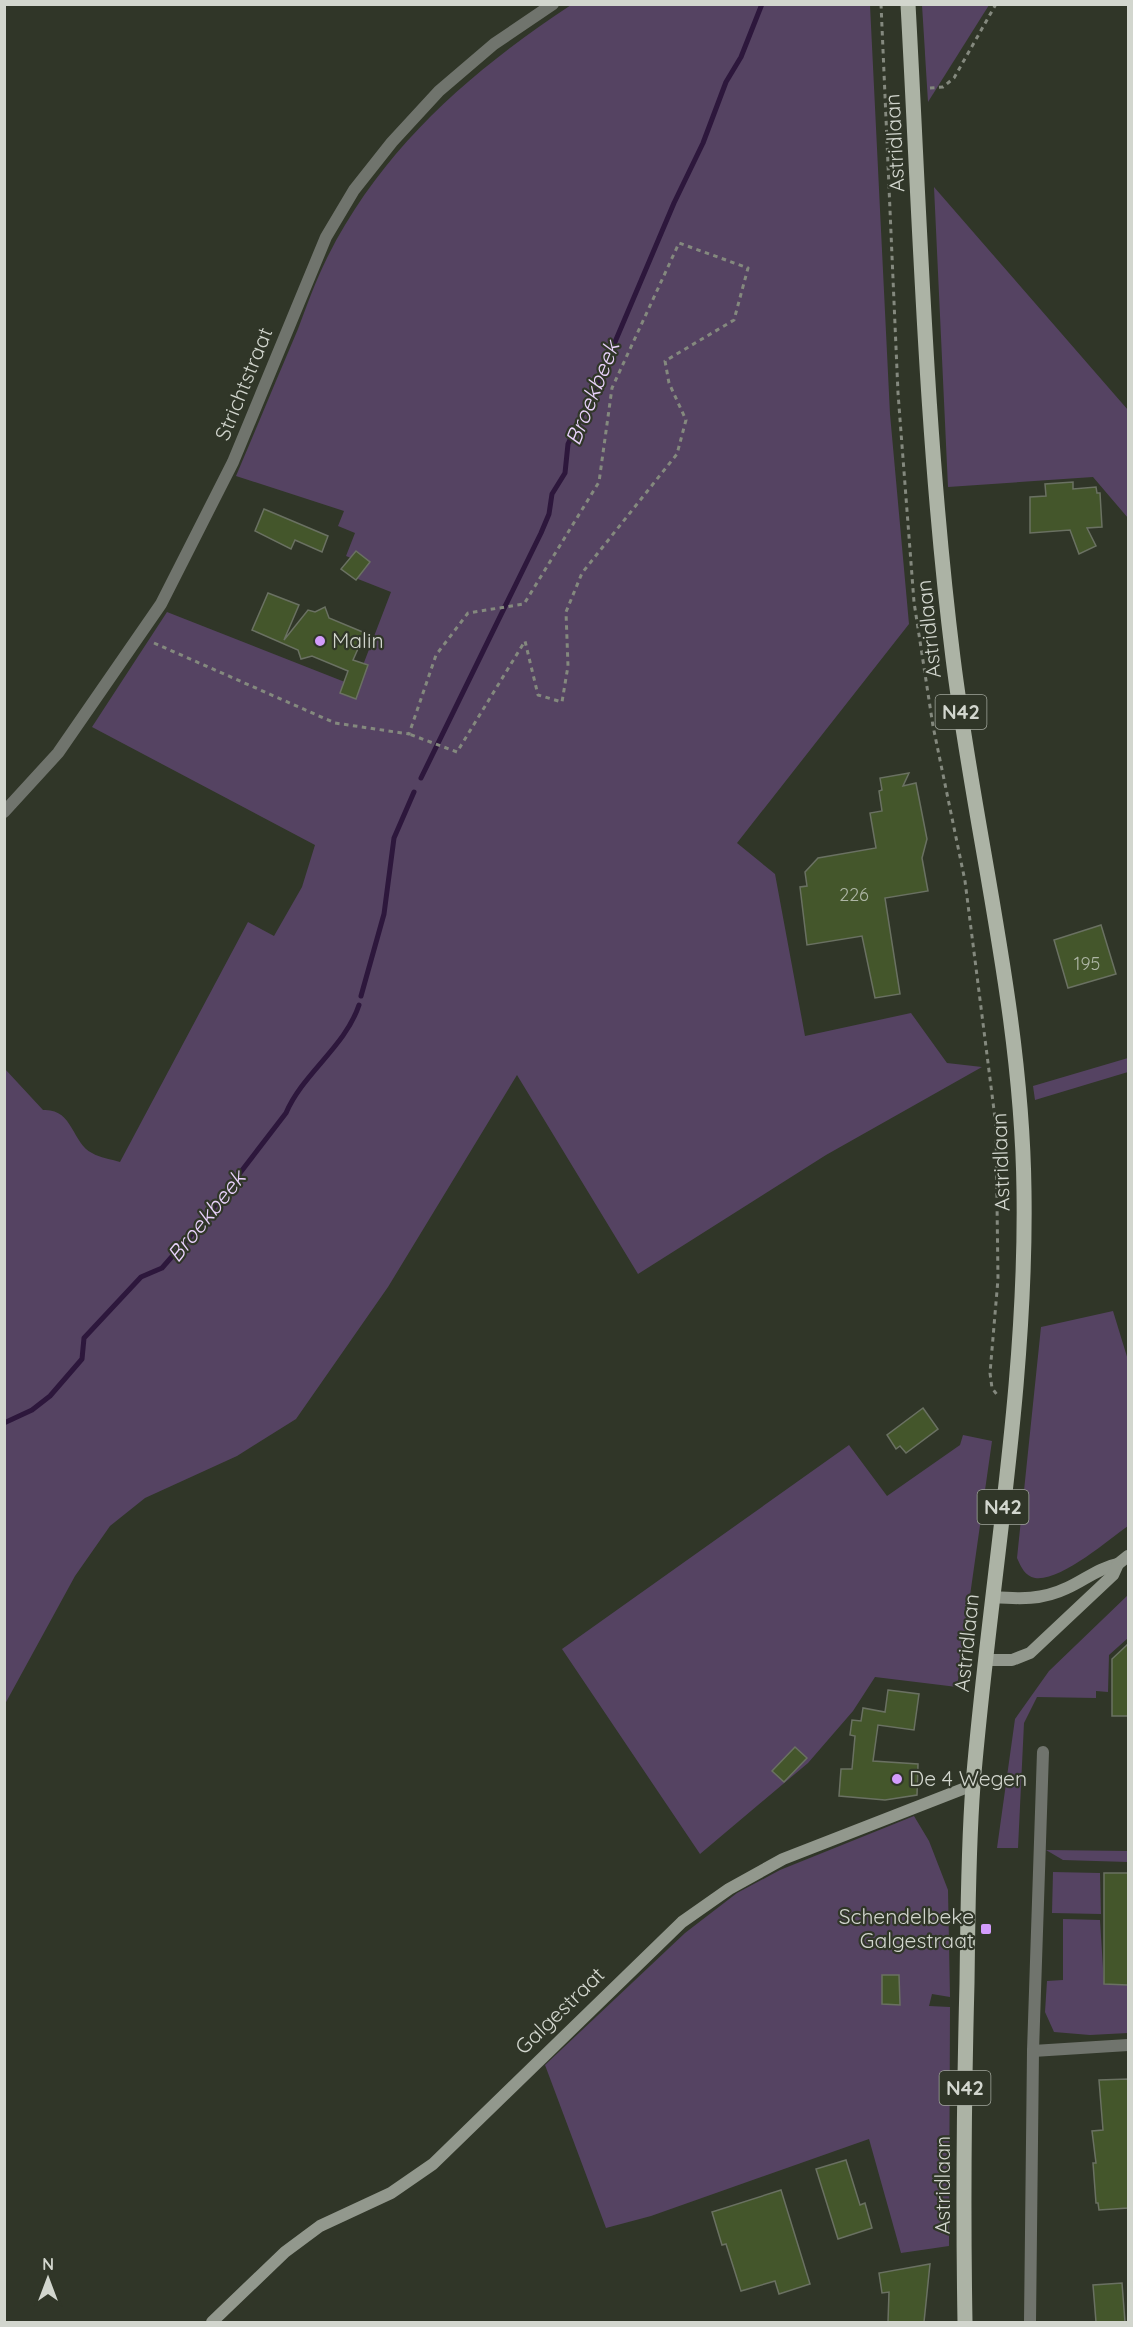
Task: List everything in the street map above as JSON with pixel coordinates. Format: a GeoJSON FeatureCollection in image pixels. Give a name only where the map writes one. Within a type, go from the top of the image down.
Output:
{"type":"FeatureCollection","features":[{"type":"Feature","properties":{"kind":"main road","name":"Astridlaan"},"geometry":{"type":"LineString","coordinates":[[908,4],[928,391],[953,656],[1012,1030],[1023,1154],[1022,1314],[1015,1417],[973,1785],[963,2173],[965,2322]]}},
{"type":"Feature","properties":{"kind":"street","name":"Strichtstraat"},"geometry":{"type":"LineString","coordinates":[[4,813],[58,753],[160,604],[233,462],[326,237],[354,190],[392,142],[439,91],[494,44],[554,4]]}},
{"type":"Feature","properties":{"kind":"street"},"geometry":{"type":"LineString","coordinates":[[987,1660],[1012,1660],[1030,1653],[1113,1575],[1118,1564],[1128,1556]]}},
{"type":"Feature","properties":{"kind":"street"},"geometry":{"type":"LineString","coordinates":[[993,1597],[1038,1599],[1069,1588],[1104,1566],[1118,1564]]}},
{"type":"Feature","properties":{"kind":"street"},"geometry":{"type":"LineString","coordinates":[[1030,2322],[1033,2051],[1042,1752]]}},
{"type":"Feature","properties":{"kind":"street","name":"Galgestraat"},"geometry":{"type":"LineString","coordinates":[[212,2322],[285,2252],[320,2226],[391,2193],[433,2164],[682,1922],[729,1888],[783,1859],[973,1785]]}},
{"type":"Feature","properties":{"kind":"street"},"geometry":{"type":"LineString","coordinates":[[1033,2051],[1128,2044]]}},
{"type":"Feature","properties":{"kind":"path"},"geometry":{"type":"LineString","coordinates":[[881,4],[897,393],[914,602],[933,726],[965,881],[996,1126],[998,1268],[990,1373]]}},
{"type":"Feature","properties":{"kind":"path"},"geometry":{"type":"LineString","coordinates":[[913,90],[943,87],[954,78],[996,4]]}},
{"type":"Feature","properties":{"kind":"path"},"geometry":{"type":"LineString","coordinates":[[138,636],[335,723],[409,734],[457,752],[525,641],[538,695],[562,702],[568,666],[566,612],[582,573],[677,454],[686,420],[669,383],[665,361],[734,320],[748,268],[679,243],[612,388],[599,482],[524,604],[468,613],[436,655],[409,734]]}},
{"type":"Feature","properties":{"kind":"shaded area"},"geometry":{"type":"Polygon","coordinates":[[[571,5],[870,5],[890,414],[909,624],[737,843],[775,874],[805,1036],[911,1013],[947,1063],[982,1067],[826,1155],[638,1274],[517,1075],[388,1287],[296,1419],[237,1456],[145,1498],[110,1526],[75,1576],[5,1704],[5,1069],[43,1110],[60,1114],[85,1148],[98,1156],[120,1162],[248,922],[274,936],[302,887],[315,845],[92,727],[167,612],[355,686],[391,592],[358,579],[364,563],[346,556],[355,533],[338,526],[344,511],[236,476],[323,266],[349,218],[374,181],[432,115],[464,85],[534,30],[571,5]]]}},
{"type":"Feature","properties":{"kind":"shaded area"},"geometry":{"type":"Polygon","coordinates":[[[922,5],[989,5],[928,102],[922,5]]]}},
{"type":"Feature","properties":{"kind":"shaded area"},"geometry":{"type":"Polygon","coordinates":[[[934,187],[1128,410],[1128,518],[1093,477],[948,487],[934,187]]]}},
{"type":"Feature","properties":{"kind":"shaded area"},"geometry":{"type":"Polygon","coordinates":[[[1128,1058],[1128,1072],[1035,1100],[1033,1086],[1128,1058]]]}},
{"type":"Feature","properties":{"kind":"shaded area"},"geometry":{"type":"Polygon","coordinates":[[[1113,1311],[1128,1360],[1128,1526],[1070,1567],[1057,1574],[1035,1578],[1026,1573],[1017,1558],[1041,1327],[1113,1311]]]}},
{"type":"Feature","properties":{"kind":"shaded area"},"geometry":{"type":"Polygon","coordinates":[[[963,1435],[992,1441],[957,1687],[875,1677],[853,1711],[808,1763],[700,1854],[562,1649],[849,1445],[887,1496],[960,1445],[963,1435]]]}},
{"type":"Feature","properties":{"kind":"shaded area"},"geometry":{"type":"Polygon","coordinates":[[[1128,1595],[1128,1638],[1109,1655],[1108,1692],[1096,1691],[1096,1698],[1037,1697],[1024,1723],[1018,1848],[997,1848],[1015,1719],[1049,1671],[1128,1595]]]}},
{"type":"Feature","properties":{"kind":"shaded area"},"geometry":{"type":"Polygon","coordinates":[[[914,1816],[929,1841],[948,1890],[950,1997],[932,1994],[929,2006],[950,2007],[949,2246],[901,2253],[869,2139],[651,2216],[606,2228],[545,2065],[685,1933],[737,1893],[780,1870],[914,1816]]]}},
{"type":"Feature","properties":{"kind":"shaded area"},"geometry":{"type":"Polygon","coordinates":[[[1046,1850],[1128,1851],[1128,1862],[1063,1860],[1046,1850]]]}},
{"type":"Feature","properties":{"kind":"shaded area"},"geometry":{"type":"Polygon","coordinates":[[[1053,1872],[1100,1873],[1101,1914],[1052,1913],[1053,1872]]]}},
{"type":"Feature","properties":{"kind":"shaded area"},"geometry":{"type":"Polygon","coordinates":[[[1063,1919],[1100,1920],[1104,1984],[1128,1985],[1128,2033],[1090,2035],[1054,2032],[1045,2012],[1047,1981],[1063,1980],[1063,1919]]]}},
{"type":"Feature","properties":{"kind":"building"},"geometry":{"type":"Polygon","coordinates":[[[1073,482],[1073,489],[1096,487],[1097,493],[1100,493],[1102,527],[1087,528],[1096,546],[1079,554],[1070,530],[1030,533],[1030,497],[1046,496],[1045,484],[1073,482]]]}},
{"type":"Feature","properties":{"kind":"building"},"geometry":{"type":"Polygon","coordinates":[[[264,509],[328,536],[322,552],[295,540],[291,549],[255,531],[264,509]]]}},
{"type":"Feature","properties":{"kind":"building"},"geometry":{"type":"Polygon","coordinates":[[[356,551],[370,562],[356,580],[341,569],[356,551]]]}},
{"type":"Feature","properties":{"kind":"building","name":"Malin"},"geometry":{"type":"Polygon","coordinates":[[[268,593],[299,605],[284,640],[308,610],[315,612],[325,607],[329,618],[365,633],[353,660],[368,665],[356,699],[340,693],[348,671],[312,656],[301,659],[298,650],[252,630],[268,593]]]}},
{"type":"Feature","properties":{"kind":"building"},"geometry":{"type":"Polygon","coordinates":[[[909,773],[903,786],[916,783],[927,839],[922,858],[928,891],[885,898],[900,994],[875,998],[862,936],[807,945],[800,887],[807,886],[805,872],[818,858],[876,848],[870,813],[882,811],[880,778],[909,773]]]}},
{"type":"Feature","properties":{"kind":"building"},"geometry":{"type":"Polygon","coordinates":[[[1101,925],[1116,974],[1068,988],[1054,940],[1101,925]]]}},
{"type":"Feature","properties":{"kind":"building"},"geometry":{"type":"Polygon","coordinates":[[[923,1408],[938,1429],[906,1453],[900,1446],[896,1449],[887,1435],[923,1408]]]}},
{"type":"Feature","properties":{"kind":"building"},"geometry":{"type":"Polygon","coordinates":[[[1128,1644],[1128,1716],[1112,1716],[1112,1659],[1128,1644]]]}},
{"type":"Feature","properties":{"kind":"building"},"geometry":{"type":"Polygon","coordinates":[[[888,1690],[919,1694],[914,1730],[878,1725],[873,1761],[918,1764],[917,1795],[885,1800],[839,1796],[841,1769],[852,1769],[855,1736],[850,1735],[852,1720],[861,1721],[863,1708],[885,1712],[888,1690]]]}},
{"type":"Feature","properties":{"kind":"building"},"geometry":{"type":"Polygon","coordinates":[[[795,1747],[807,1758],[784,1782],[772,1771],[795,1747]]]}},
{"type":"Feature","properties":{"kind":"building"},"geometry":{"type":"Polygon","coordinates":[[[1104,1873],[1128,1873],[1128,1985],[1104,1984],[1104,1873]]]}},
{"type":"Feature","properties":{"kind":"building"},"geometry":{"type":"Polygon","coordinates":[[[882,1975],[899,1975],[900,2005],[882,2004],[882,1975]]]}},
{"type":"Feature","properties":{"kind":"building"},"geometry":{"type":"Polygon","coordinates":[[[1128,2079],[1128,2208],[1099,2210],[1098,2203],[1096,2203],[1093,2163],[1096,2163],[1092,2131],[1103,2130],[1099,2080],[1128,2079]]]}},
{"type":"Feature","properties":{"kind":"building"},"geometry":{"type":"Polygon","coordinates":[[[846,2160],[860,2205],[865,2203],[872,2228],[838,2239],[816,2169],[846,2160]]]}},
{"type":"Feature","properties":{"kind":"building"},"geometry":{"type":"Polygon","coordinates":[[[781,2190],[810,2284],[779,2294],[775,2281],[741,2291],[726,2244],[722,2245],[712,2212],[781,2190]]]}},
{"type":"Feature","properties":{"kind":"building"},"geometry":{"type":"Polygon","coordinates":[[[930,2264],[924,2322],[888,2322],[889,2292],[882,2293],[879,2273],[930,2264]]]}},
{"type":"Feature","properties":{"kind":"building"},"geometry":{"type":"Polygon","coordinates":[[[1122,2283],[1125,2322],[1096,2322],[1093,2285],[1122,2283]]]}},
{"type":"Feature","properties":{"kind":"waterway","name":"Broekbeek"},"geometry":{"type":"LineString","coordinates":[[421,778],[541,533],[549,514],[552,494],[565,473],[568,444],[601,375],[674,203],[703,143],[726,82],[741,57],[762,4]]}},
{"type":"Feature","properties":{"kind":"waterway","name":"Broekbeek"},"geometry":{"type":"LineString","coordinates":[[361,996],[384,914],[394,838],[414,792]]}},
{"type":"Feature","properties":{"kind":"waterway","name":"Broekbeek"},"geometry":{"type":"LineString","coordinates":[[4,1423],[32,1410],[50,1396],[82,1359],[84,1338],[141,1277],[162,1268],[203,1221],[286,1113],[303,1085],[344,1034],[359,1005]]}},
{"type":"Feature","properties":{"kind":"place","name":"Malin"},"geometry":{"type":"Point","coordinates":[320,641]}},
{"type":"Feature","properties":{"kind":"place","name":"De 4 Wegen"},"geometry":{"type":"Point","coordinates":[897,1779]}},
{"type":"Feature","properties":{"kind":"place","name":"Schendelbeke Galgestraat"},"geometry":{"type":"Point","coordinates":[986,1929]}}]}
